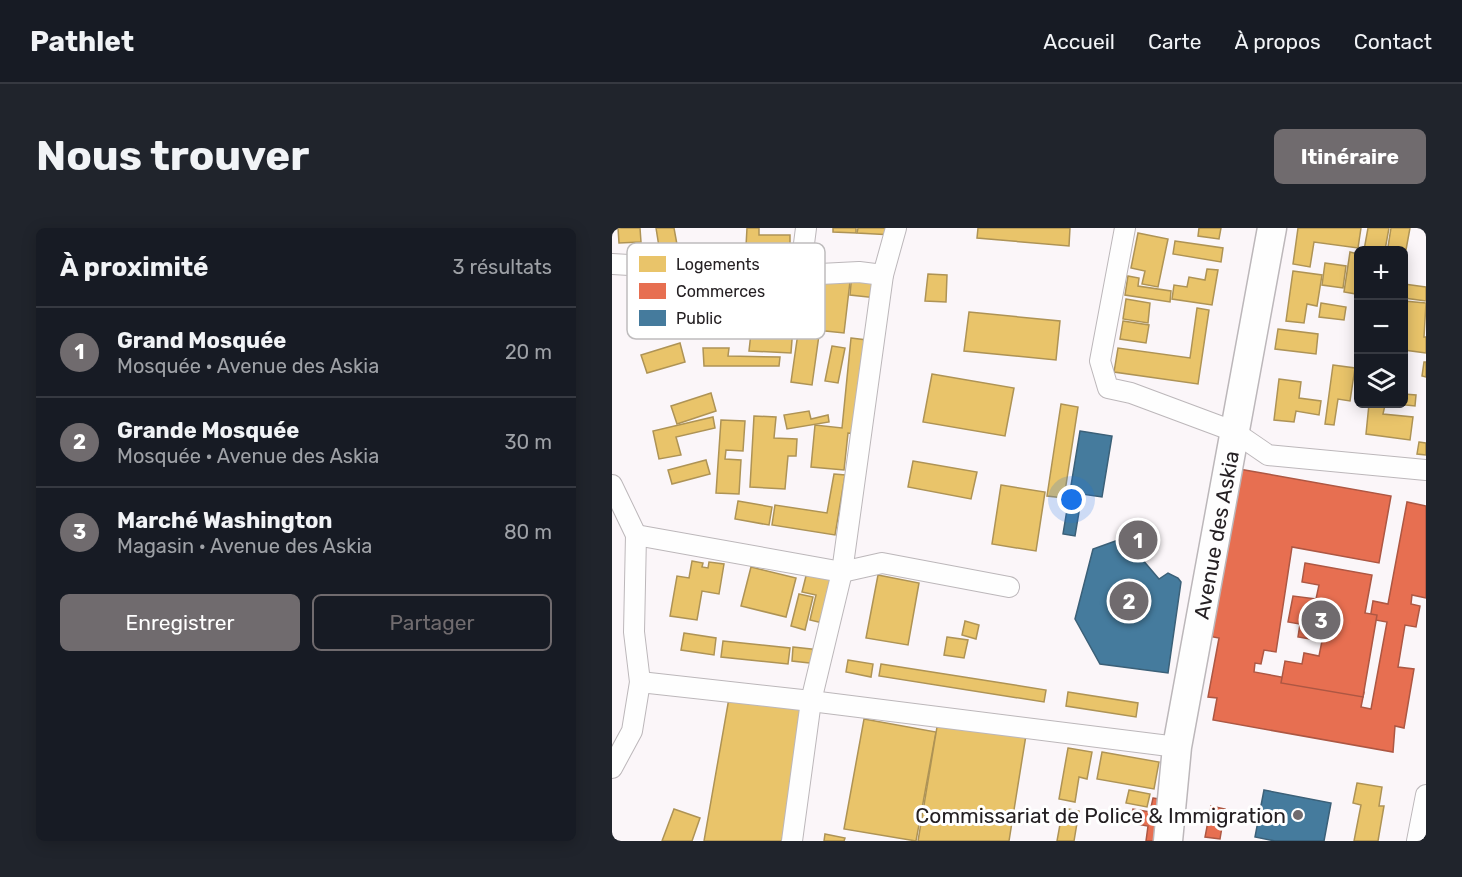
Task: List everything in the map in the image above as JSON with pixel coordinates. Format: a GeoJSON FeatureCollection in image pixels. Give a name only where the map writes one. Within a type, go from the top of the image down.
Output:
{"type":"FeatureCollection","features":[{"type":"Feature","properties":{"kind":"street"},"geometry":{"type":"LineString","coordinates":[[804,243],[806,228]]}},
{"type":"Feature","properties":{"kind":"street"},"geometry":{"type":"LineString","coordinates":[[792,841],[811,701],[842,572],[883,274],[896,228]]}},
{"type":"Feature","properties":{"kind":"street"},"geometry":{"type":"LineString","coordinates":[[1125,228],[1100,362],[1108,388],[1131,393],[1233,431],[1268,454],[1426,470]]}},
{"type":"Feature","properties":{"kind":"street","name":"Avenue des Askia"},"geometry":{"type":"LineString","coordinates":[[1168,841],[1177,747],[1233,431],[1272,228]]}},
{"type":"Feature","properties":{"kind":"street"},"geometry":{"type":"LineString","coordinates":[[612,264],[627,265]]}},
{"type":"Feature","properties":{"kind":"street"},"geometry":{"type":"LineString","coordinates":[[825,273],[883,274]]}},
{"type":"Feature","properties":{"kind":"street"},"geometry":{"type":"LineString","coordinates":[[612,485],[636,535],[634,632],[640,682],[632,731],[612,768]]}},
{"type":"Feature","properties":{"kind":"street"},"geometry":{"type":"LineString","coordinates":[[636,535],[842,572],[882,563],[1009,587]]}},
{"type":"Feature","properties":{"kind":"street"},"geometry":{"type":"LineString","coordinates":[[640,682],[1177,747]]}},
{"type":"Feature","properties":{"kind":"street"},"geometry":{"type":"LineString","coordinates":[[1417,841],[1426,795]]}},
{"type":"Feature","properties":{"kind":"building: Logements"},"geometry":{"type":"Polygon","coordinates":[[[618,228],[640,228],[641,242],[619,243],[618,228]]]}},
{"type":"Feature","properties":{"kind":"building: Logements"},"geometry":{"type":"Polygon","coordinates":[[[656,228],[674,228],[677,243],[658,243],[656,228]]]}},
{"type":"Feature","properties":{"kind":"building: Logements"},"geometry":{"type":"Polygon","coordinates":[[[747,228],[759,228],[759,235],[790,235],[790,243],[746,243],[747,228]]]}},
{"type":"Feature","properties":{"kind":"building: Logements"},"geometry":{"type":"Polygon","coordinates":[[[833,228],[856,228],[856,233],[833,232],[833,228]]]}},
{"type":"Feature","properties":{"kind":"building: Logements"},"geometry":{"type":"Polygon","coordinates":[[[858,228],[894,228],[893,235],[857,233],[858,228]]]}},
{"type":"Feature","properties":{"kind":"building: Logements"},"geometry":{"type":"Polygon","coordinates":[[[978,228],[1070,228],[1069,246],[977,238],[978,228]]]}},
{"type":"Feature","properties":{"kind":"building: Logements"},"geometry":{"type":"Polygon","coordinates":[[[1199,228],[1221,228],[1219,239],[1198,236],[1199,228]]]}},
{"type":"Feature","properties":{"kind":"building: Logements"},"geometry":{"type":"Polygon","coordinates":[[[1298,228],[1361,228],[1358,246],[1354,247],[1314,242],[1310,267],[1293,264],[1298,228]]]}},
{"type":"Feature","properties":{"kind":"building: Logements"},"geometry":{"type":"Polygon","coordinates":[[[1368,228],[1389,228],[1386,246],[1365,246],[1368,228]]]}},
{"type":"Feature","properties":{"kind":"building: Logements"},"geometry":{"type":"Polygon","coordinates":[[[1391,228],[1410,228],[1407,246],[1388,246],[1391,228]]]}},
{"type":"Feature","properties":{"kind":"building: Logements"},"geometry":{"type":"Polygon","coordinates":[[[1138,233],[1168,239],[1158,287],[1142,284],[1145,271],[1131,268],[1138,233]]]}},
{"type":"Feature","properties":{"kind":"building: Logements"},"geometry":{"type":"Polygon","coordinates":[[[1175,241],[1223,248],[1221,262],[1173,254],[1175,241]]]}},
{"type":"Feature","properties":{"kind":"building: Logements"},"geometry":{"type":"Polygon","coordinates":[[[1350,252],[1354,253],[1354,294],[1344,292],[1350,252]]]}},
{"type":"Feature","properties":{"kind":"building: Logements"},"geometry":{"type":"Polygon","coordinates":[[[1325,263],[1346,266],[1343,288],[1322,285],[1325,263]]]}},
{"type":"Feature","properties":{"kind":"building: Logements"},"geometry":{"type":"Polygon","coordinates":[[[1207,269],[1218,270],[1212,305],[1172,299],[1174,285],[1187,287],[1189,277],[1205,280],[1207,269]]]}},
{"type":"Feature","properties":{"kind":"building: Logements"},"geometry":{"type":"Polygon","coordinates":[[[825,270],[851,273],[844,333],[825,331],[825,270]]]}},
{"type":"Feature","properties":{"kind":"building: Logements"},"geometry":{"type":"Polygon","coordinates":[[[1293,271],[1322,275],[1317,306],[1307,304],[1304,323],[1286,321],[1293,271]]]}},
{"type":"Feature","properties":{"kind":"building: Logements"},"geometry":{"type":"Polygon","coordinates":[[[852,273],[879,277],[877,298],[850,295],[852,273]]]}},
{"type":"Feature","properties":{"kind":"building: Logements"},"geometry":{"type":"Polygon","coordinates":[[[928,274],[947,275],[946,302],[925,301],[928,274]]]}},
{"type":"Feature","properties":{"kind":"building: Logements"},"geometry":{"type":"Polygon","coordinates":[[[1128,276],[1139,278],[1138,286],[1171,291],[1170,302],[1125,295],[1128,276]]]}},
{"type":"Feature","properties":{"kind":"building: Logements"},"geometry":{"type":"Polygon","coordinates":[[[1408,285],[1426,287],[1426,301],[1408,299],[1408,285]]]}},
{"type":"Feature","properties":{"kind":"building: Logements"},"geometry":{"type":"Polygon","coordinates":[[[1126,299],[1150,303],[1148,323],[1123,319],[1126,299]]]}},
{"type":"Feature","properties":{"kind":"building: Logements"},"geometry":{"type":"Polygon","coordinates":[[[1408,301],[1426,303],[1424,337],[1426,337],[1426,353],[1408,351],[1408,301]]]}},
{"type":"Feature","properties":{"kind":"building: Logements"},"geometry":{"type":"Polygon","coordinates":[[[1321,303],[1346,307],[1344,320],[1319,317],[1321,303]]]}},
{"type":"Feature","properties":{"kind":"building: Logements"},"geometry":{"type":"Polygon","coordinates":[[[1197,308],[1209,310],[1198,384],[1114,372],[1118,348],[1190,358],[1197,308]]]}},
{"type":"Feature","properties":{"kind":"building: Logements"},"geometry":{"type":"Polygon","coordinates":[[[969,312],[1060,321],[1056,360],[964,351],[969,312]]]}},
{"type":"Feature","properties":{"kind":"building: Logements"},"geometry":{"type":"Polygon","coordinates":[[[1123,321],[1149,325],[1146,343],[1120,339],[1123,321]]]}},
{"type":"Feature","properties":{"kind":"building: Logements"},"geometry":{"type":"Polygon","coordinates":[[[1278,329],[1318,334],[1316,354],[1275,349],[1278,329]]]}},
{"type":"Feature","properties":{"kind":"building: Logements"},"geometry":{"type":"Polygon","coordinates":[[[851,338],[867,340],[858,434],[848,433],[844,470],[811,467],[815,425],[842,428],[851,338]]]}},
{"type":"Feature","properties":{"kind":"building: Logements"},"geometry":{"type":"Polygon","coordinates":[[[750,339],[792,339],[791,353],[749,351],[750,339]]]}},
{"type":"Feature","properties":{"kind":"building: Logements"},"geometry":{"type":"Polygon","coordinates":[[[797,339],[818,339],[812,385],[791,382],[797,339]]]}},
{"type":"Feature","properties":{"kind":"building: Logements"},"geometry":{"type":"Polygon","coordinates":[[[680,343],[685,362],[647,373],[641,355],[680,343]]]}},
{"type":"Feature","properties":{"kind":"building: Logements"},"geometry":{"type":"Polygon","coordinates":[[[832,346],[845,348],[838,383],[825,381],[832,346]]]}},
{"type":"Feature","properties":{"kind":"building: Logements"},"geometry":{"type":"Polygon","coordinates":[[[703,348],[729,348],[728,356],[780,357],[779,366],[704,366],[703,348]]]}},
{"type":"Feature","properties":{"kind":"building: Logements"},"geometry":{"type":"Polygon","coordinates":[[[1424,362],[1426,362],[1426,377],[1422,376],[1424,362]]]}},
{"type":"Feature","properties":{"kind":"building: Logements"},"geometry":{"type":"Polygon","coordinates":[[[1333,365],[1354,368],[1350,401],[1338,399],[1334,425],[1325,424],[1333,365]]]}},
{"type":"Feature","properties":{"kind":"building: Logements"},"geometry":{"type":"Polygon","coordinates":[[[932,374],[1014,388],[1005,436],[923,422],[932,374]]]}},
{"type":"Feature","properties":{"kind":"building: Logements"},"geometry":{"type":"Polygon","coordinates":[[[1279,379],[1301,382],[1299,398],[1321,401],[1319,415],[1296,411],[1294,422],[1274,420],[1279,379]]]}},
{"type":"Feature","properties":{"kind":"building: Logements"},"geometry":{"type":"Polygon","coordinates":[[[711,393],[716,411],[677,424],[671,406],[711,393]]]}},
{"type":"Feature","properties":{"kind":"building: Logements"},"geometry":{"type":"Polygon","coordinates":[[[1408,394],[1416,395],[1415,406],[1408,405],[1408,394]]]}},
{"type":"Feature","properties":{"kind":"building: Logements"},"geometry":{"type":"Polygon","coordinates":[[[1061,404],[1078,407],[1064,498],[1047,496],[1061,404]]]}},
{"type":"Feature","properties":{"kind":"building: Logements"},"geometry":{"type":"Polygon","coordinates":[[[1369,408],[1384,408],[1383,414],[1413,417],[1410,440],[1366,434],[1369,408]]]}},
{"type":"Feature","properties":{"kind":"building: Logements"},"geometry":{"type":"Polygon","coordinates":[[[809,411],[811,419],[828,415],[829,422],[787,429],[784,415],[809,411]]]}},
{"type":"Feature","properties":{"kind":"building: Logements"},"geometry":{"type":"Polygon","coordinates":[[[754,416],[776,417],[774,438],[797,439],[796,456],[788,456],[785,489],[750,487],[754,416]]]}},
{"type":"Feature","properties":{"kind":"building: Logements"},"geometry":{"type":"Polygon","coordinates":[[[713,417],[715,428],[676,437],[681,455],[659,459],[653,431],[713,417]]]}},
{"type":"Feature","properties":{"kind":"building: Logements"},"geometry":{"type":"Polygon","coordinates":[[[721,420],[745,421],[743,451],[726,450],[725,459],[741,460],[739,494],[716,493],[721,420]]]}},
{"type":"Feature","properties":{"kind":"building: Logements"},"geometry":{"type":"Polygon","coordinates":[[[1419,442],[1426,443],[1426,455],[1417,454],[1419,442]]]}},
{"type":"Feature","properties":{"kind":"building: Logements"},"geometry":{"type":"Polygon","coordinates":[[[706,460],[710,474],[672,484],[668,470],[706,460]]]}},
{"type":"Feature","properties":{"kind":"building: Logements"},"geometry":{"type":"Polygon","coordinates":[[[913,461],[977,472],[971,499],[908,487],[913,461]]]}},
{"type":"Feature","properties":{"kind":"building: Logements"},"geometry":{"type":"Polygon","coordinates":[[[834,474],[845,475],[835,535],[772,525],[775,505],[827,513],[834,474]]]}},
{"type":"Feature","properties":{"kind":"building: Logements"},"geometry":{"type":"Polygon","coordinates":[[[1001,485],[1045,492],[1036,551],[992,544],[1001,485]]]}},
{"type":"Feature","properties":{"kind":"building: Logements"},"geometry":{"type":"Polygon","coordinates":[[[738,501],[772,507],[769,525],[735,519],[738,501]]]}},
{"type":"Feature","properties":{"kind":"building: Logements"},"geometry":{"type":"Polygon","coordinates":[[[692,561],[703,563],[702,567],[708,568],[709,562],[724,564],[719,594],[702,591],[697,620],[670,616],[677,576],[689,578],[692,561]]]}},
{"type":"Feature","properties":{"kind":"building: Logements"},"geometry":{"type":"Polygon","coordinates":[[[751,567],[796,578],[786,617],[741,606],[751,567]]]}},
{"type":"Feature","properties":{"kind":"building: Logements"},"geometry":{"type":"Polygon","coordinates":[[[807,572],[837,579],[827,624],[810,620],[816,595],[802,592],[807,572]]]}},
{"type":"Feature","properties":{"kind":"building: Logements"},"geometry":{"type":"Polygon","coordinates":[[[878,575],[919,583],[908,645],[866,638],[878,575]]]}},
{"type":"Feature","properties":{"kind":"building: Logements"},"geometry":{"type":"Polygon","coordinates":[[[799,594],[813,597],[805,630],[791,626],[799,594]]]}},
{"type":"Feature","properties":{"kind":"building: Logements"},"geometry":{"type":"Polygon","coordinates":[[[965,621],[979,625],[976,639],[962,635],[965,621]]]}},
{"type":"Feature","properties":{"kind":"building: Logements"},"geometry":{"type":"Polygon","coordinates":[[[684,633],[716,638],[714,655],[681,650],[684,633]]]}},
{"type":"Feature","properties":{"kind":"building: Logements"},"geometry":{"type":"Polygon","coordinates":[[[947,637],[968,640],[964,658],[944,655],[947,637]]]}},
{"type":"Feature","properties":{"kind":"building: Logements"},"geometry":{"type":"Polygon","coordinates":[[[723,641],[790,648],[788,664],[721,657],[723,641]]]}},
{"type":"Feature","properties":{"kind":"building: Logements"},"geometry":{"type":"Polygon","coordinates":[[[793,647],[820,650],[818,664],[792,661],[793,647]]]}},
{"type":"Feature","properties":{"kind":"building: Logements"},"geometry":{"type":"Polygon","coordinates":[[[848,660],[873,664],[871,677],[846,672],[848,660]]]}},
{"type":"Feature","properties":{"kind":"building: Logements"},"geometry":{"type":"Polygon","coordinates":[[[881,664],[1046,690],[1044,702],[879,676],[881,664]]]}},
{"type":"Feature","properties":{"kind":"building: Logements"},"geometry":{"type":"Polygon","coordinates":[[[1068,692],[1138,703],[1136,717],[1066,706],[1068,692]]]}},
{"type":"Feature","properties":{"kind":"building: Logements"},"geometry":{"type":"Polygon","coordinates":[[[729,698],[805,710],[782,841],[704,841],[729,698]]]}},
{"type":"Feature","properties":{"kind":"building: Logements"},"geometry":{"type":"Polygon","coordinates":[[[864,719],[936,732],[916,841],[844,829],[864,719]]]}},
{"type":"Feature","properties":{"kind":"building: Logements"},"geometry":{"type":"Polygon","coordinates":[[[938,721],[1026,735],[1009,841],[918,841],[938,721]]]}},
{"type":"Feature","properties":{"kind":"building: Logements"},"geometry":{"type":"Polygon","coordinates":[[[1068,748],[1092,752],[1087,779],[1079,777],[1075,802],[1059,799],[1068,748]]]}},
{"type":"Feature","properties":{"kind":"building: Logements"},"geometry":{"type":"Polygon","coordinates":[[[1102,752],[1159,762],[1154,789],[1097,779],[1102,752]]]}},
{"type":"Feature","properties":{"kind":"building: Logements"},"geometry":{"type":"Polygon","coordinates":[[[1357,783],[1382,787],[1379,806],[1384,806],[1378,841],[1354,841],[1361,805],[1353,803],[1357,783]]]}},
{"type":"Feature","properties":{"kind":"building: Logements"},"geometry":{"type":"Polygon","coordinates":[[[1129,790],[1150,794],[1147,807],[1126,803],[1129,790]]]}},
{"type":"Feature","properties":{"kind":"building: Logements"},"geometry":{"type":"Polygon","coordinates":[[[1063,808],[1079,811],[1074,841],[1057,841],[1063,808]]]}},
{"type":"Feature","properties":{"kind":"building: Logements"},"geometry":{"type":"Polygon","coordinates":[[[674,809],[700,818],[692,841],[662,841],[674,809]]]}},
{"type":"Feature","properties":{"kind":"building: Logements"},"geometry":{"type":"Polygon","coordinates":[[[825,834],[845,838],[844,841],[824,841],[825,834]]]}},
{"type":"Feature","properties":{"kind":"building: Commerces"},"geometry":{"type":"Polygon","coordinates":[[[1239,469],[1391,496],[1379,563],[1292,547],[1276,652],[1264,650],[1261,664],[1255,663],[1254,672],[1364,692],[1361,707],[1371,709],[1387,622],[1370,619],[1373,601],[1388,604],[1407,502],[1426,506],[1426,598],[1412,595],[1411,604],[1420,606],[1416,627],[1405,625],[1398,667],[1414,669],[1404,728],[1395,726],[1393,752],[1213,720],[1217,698],[1208,697],[1219,638],[1208,636],[1239,469]]]}},
{"type":"Feature","properties":{"kind":"building: Commerces"},"geometry":{"type":"Polygon","coordinates":[[[1305,563],[1372,575],[1365,613],[1377,615],[1363,697],[1281,683],[1285,661],[1302,664],[1304,653],[1319,656],[1322,641],[1298,637],[1300,624],[1288,622],[1293,596],[1316,599],[1319,585],[1302,582],[1305,563]]]}},
{"type":"Feature","properties":{"kind":"building: Commerces"},"geometry":{"type":"Polygon","coordinates":[[[1153,798],[1166,800],[1158,841],[1146,841],[1148,826],[1130,823],[1133,809],[1150,812],[1153,798]]]}},
{"type":"Feature","properties":{"kind":"building: Commerces"},"geometry":{"type":"Polygon","coordinates":[[[1211,806],[1225,809],[1220,839],[1205,837],[1211,806]]]}},
{"type":"Feature","properties":{"kind":"building: Public"},"geometry":{"type":"Polygon","coordinates":[[[1080,431],[1112,436],[1102,497],[1082,494],[1075,536],[1063,534],[1080,431]]]}},
{"type":"Feature","properties":{"kind":"building: Public"},"geometry":{"type":"Polygon","coordinates":[[[1124,538],[1159,579],[1168,573],[1181,582],[1168,673],[1100,664],[1075,619],[1093,549],[1124,538]]]}},
{"type":"Feature","properties":{"kind":"building: Public"},"geometry":{"type":"Polygon","coordinates":[[[1264,790],[1331,803],[1324,841],[1275,841],[1255,837],[1264,790]]]}},
{"type":"Feature","properties":{"kind":"place","name":"Grand Mosquée"},"geometry":{"type":"Point","coordinates":[1138,540]}},
{"type":"Feature","properties":{"kind":"place","name":"Grande Mosquée"},"geometry":{"type":"Point","coordinates":[1129,601]}},
{"type":"Feature","properties":{"kind":"place","name":"Marché Washington"},"geometry":{"type":"Point","coordinates":[1321,620]}},
{"type":"Feature","properties":{"kind":"place","name":"Commissariat de Police & Immigration"},"geometry":{"type":"Point","coordinates":[1298,815]}}]}
